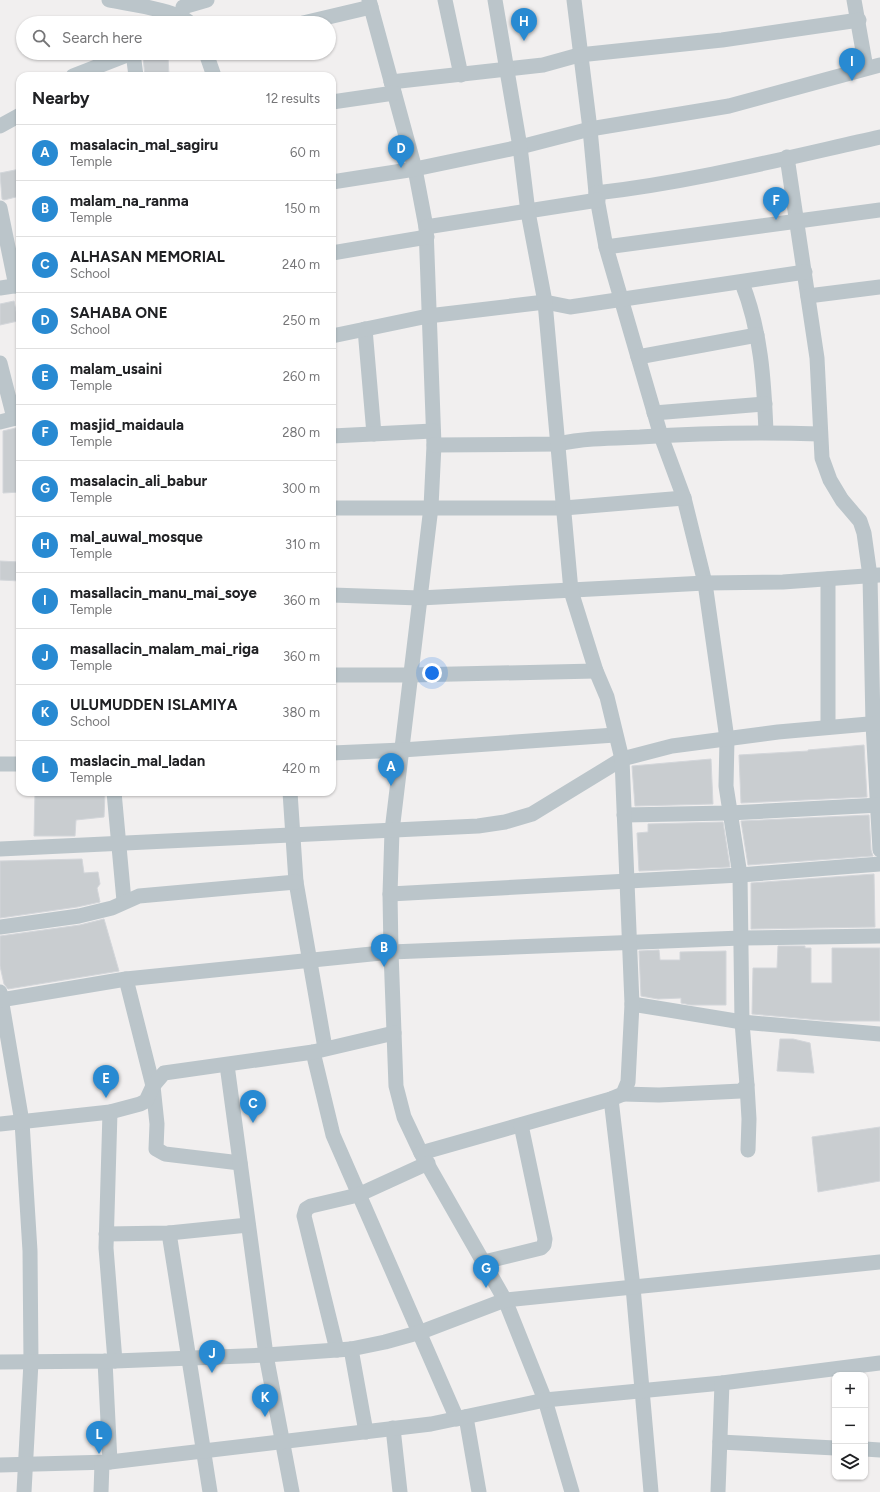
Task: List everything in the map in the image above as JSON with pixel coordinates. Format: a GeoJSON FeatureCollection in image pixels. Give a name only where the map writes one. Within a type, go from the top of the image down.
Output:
{"type":"FeatureCollection","features":[{"type":"Feature","properties":{"kind":"street"},"geometry":{"type":"LineString","coordinates":[[109,0],[171,13],[185,12],[207,0]]}},
{"type":"Feature","properties":{"kind":"street"},"geometry":{"type":"LineString","coordinates":[[446,0],[461,75]]}},
{"type":"Feature","properties":{"kind":"street"},"geometry":{"type":"LineString","coordinates":[[495,0],[520,147],[528,212],[545,302],[571,591],[596,671],[607,697],[622,759],[632,1004],[628,1082],[617,1097],[641,1390],[651,1492]]}},
{"type":"Feature","properties":{"kind":"street"},"geometry":{"type":"LineString","coordinates":[[574,0],[597,197],[606,247],[661,436],[684,498],[705,583],[727,739],[726,786],[729,813],[740,875],[742,1022],[748,1085],[748,1150]]}},
{"type":"Feature","properties":{"kind":"street"},"geometry":{"type":"LineString","coordinates":[[336,181],[415,169],[520,147],[590,129],[729,106],[873,66],[854,0]]}},
{"type":"Feature","properties":{"kind":"street"},"geometry":{"type":"LineString","coordinates":[[328,16],[370,4],[415,169],[426,232],[433,438],[431,507],[392,831],[390,894],[396,1086],[404,1117],[424,1158],[505,1300],[545,1400],[572,1492]]}},
{"type":"Feature","properties":{"kind":"street"},"geometry":{"type":"LineString","coordinates":[[336,101],[461,75],[542,65],[580,55],[722,40],[859,20]]}},
{"type":"Feature","properties":{"kind":"street"},"geometry":{"type":"LineString","coordinates":[[83,72],[114,60]]}},
{"type":"Feature","properties":{"kind":"street"},"geometry":{"type":"LineString","coordinates":[[133,60],[135,72]]}},
{"type":"Feature","properties":{"kind":"street"},"geometry":{"type":"LineString","coordinates":[[208,60],[213,72]]}},
{"type":"Feature","properties":{"kind":"street"},"geometry":{"type":"LineString","coordinates":[[0,126],[16,117]]}},
{"type":"Feature","properties":{"kind":"street"},"geometry":{"type":"LineString","coordinates":[[336,253],[426,232],[528,212],[629,189],[880,137]]}},
{"type":"Feature","properties":{"kind":"street"},"geometry":{"type":"LineString","coordinates":[[787,157],[817,358],[822,458],[830,480],[842,500],[860,521],[875,576],[876,723],[880,850]]}},
{"type":"Feature","properties":{"kind":"street"},"geometry":{"type":"LineString","coordinates":[[0,208],[16,276]]}},
{"type":"Feature","properties":{"kind":"street"},"geometry":{"type":"LineString","coordinates":[[606,247],[880,210]]}},
{"type":"Feature","properties":{"kind":"street"},"geometry":{"type":"LineString","coordinates":[[336,335],[428,316],[545,302],[570,307],[742,283],[804,272]]}},
{"type":"Feature","properties":{"kind":"street"},"geometry":{"type":"LineString","coordinates":[[742,283],[750,302],[763,366],[766,432]]}},
{"type":"Feature","properties":{"kind":"street"},"geometry":{"type":"LineString","coordinates":[[0,288],[16,285]]}},
{"type":"Feature","properties":{"kind":"street"},"geometry":{"type":"LineString","coordinates":[[808,296],[880,287]]}},
{"type":"Feature","properties":{"kind":"street"},"geometry":{"type":"LineString","coordinates":[[365,329],[374,434]]}},
{"type":"Feature","properties":{"kind":"street"},"geometry":{"type":"LineString","coordinates":[[638,357],[757,335]]}},
{"type":"Feature","properties":{"kind":"street"},"geometry":{"type":"LineString","coordinates":[[0,363],[11,419]]}},
{"type":"Feature","properties":{"kind":"street"},"geometry":{"type":"LineString","coordinates":[[654,413],[765,404]]}},
{"type":"Feature","properties":{"kind":"street"},"geometry":{"type":"LineString","coordinates":[[336,436],[374,434],[558,444],[574,441],[661,436],[766,432],[820,434]]}},
{"type":"Feature","properties":{"kind":"street"},"geometry":{"type":"LineString","coordinates":[[336,508],[564,508],[684,498]]}},
{"type":"Feature","properties":{"kind":"street"},"geometry":{"type":"LineString","coordinates":[[336,595],[420,598],[705,583],[875,576]]}},
{"type":"Feature","properties":{"kind":"street"},"geometry":{"type":"LineString","coordinates":[[828,579],[828,728]]}},
{"type":"Feature","properties":{"kind":"street"},"geometry":{"type":"LineString","coordinates":[[336,675],[596,671]]}},
{"type":"Feature","properties":{"kind":"street"},"geometry":{"type":"LineString","coordinates":[[0,849],[118,842],[293,836],[478,826],[505,822],[532,814],[622,759],[672,746],[876,723]]}},
{"type":"Feature","properties":{"kind":"street"},"geometry":{"type":"LineString","coordinates":[[336,753],[402,750],[616,734]]}},
{"type":"Feature","properties":{"kind":"street"},"geometry":{"type":"LineString","coordinates":[[0,764],[16,764]]}},
{"type":"Feature","properties":{"kind":"street"},"geometry":{"type":"LineString","coordinates":[[114,796],[124,901]]}},
{"type":"Feature","properties":{"kind":"street"},"geometry":{"type":"LineString","coordinates":[[290,796],[296,882],[310,960],[319,1050],[333,1135],[358,1195],[461,1418],[479,1492]]}},
{"type":"Feature","properties":{"kind":"street"},"geometry":{"type":"LineString","coordinates":[[624,815],[729,813],[878,805]]}},
{"type":"Feature","properties":{"kind":"street"},"geometry":{"type":"LineString","coordinates":[[390,894],[740,875],[880,864]]}},
{"type":"Feature","properties":{"kind":"street"},"geometry":{"type":"LineString","coordinates":[[0,927],[79,916],[112,908],[124,901],[139,896],[296,882]]}},
{"type":"Feature","properties":{"kind":"street"},"geometry":{"type":"LineString","coordinates":[[24,1492],[24,1464],[31,1362],[30,1251],[22,1122],[0,997],[126,979],[391,952],[741,938],[880,936]]}},
{"type":"Feature","properties":{"kind":"street"},"geometry":{"type":"LineString","coordinates":[[126,979],[153,1086],[157,1124],[156,1149],[165,1154],[240,1163]]}},
{"type":"Feature","properties":{"kind":"street"},"geometry":{"type":"LineString","coordinates":[[632,1004],[742,1022],[880,1034]]}},
{"type":"Feature","properties":{"kind":"street"},"geometry":{"type":"LineString","coordinates":[[0,1124],[110,1112],[146,1101],[153,1086],[164,1073],[227,1065],[319,1050],[394,1034]]}},
{"type":"Feature","properties":{"kind":"street"},"geometry":{"type":"LineString","coordinates":[[227,1065],[266,1355],[292,1492]]}},
{"type":"Feature","properties":{"kind":"street"},"geometry":{"type":"LineString","coordinates":[[366,1432],[344,1350],[304,1216],[306,1210],[311,1206],[358,1195],[424,1158],[521,1125],[617,1097],[741,1091],[748,1085]]}},
{"type":"Feature","properties":{"kind":"street"},"geometry":{"type":"LineString","coordinates":[[101,1492],[106,1463],[110,1361],[106,1234],[110,1112]]}},
{"type":"Feature","properties":{"kind":"street"},"geometry":{"type":"LineString","coordinates":[[484,1262],[541,1248],[544,1245],[545,1239],[521,1125]]}},
{"type":"Feature","properties":{"kind":"street"},"geometry":{"type":"LineString","coordinates":[[106,1234],[169,1233],[248,1225]]}},
{"type":"Feature","properties":{"kind":"street"},"geometry":{"type":"LineString","coordinates":[[169,1233],[210,1492]]}},
{"type":"Feature","properties":{"kind":"street"},"geometry":{"type":"LineString","coordinates":[[0,1362],[110,1361],[266,1355],[344,1350],[385,1342],[421,1332],[505,1300],[880,1262]]}},
{"type":"Feature","properties":{"kind":"street"},"geometry":{"type":"LineString","coordinates":[[0,1465],[106,1463],[366,1432],[461,1418],[545,1400],[722,1383],[880,1363]]}},
{"type":"Feature","properties":{"kind":"street"},"geometry":{"type":"LineString","coordinates":[[718,1492],[722,1383]]}},
{"type":"Feature","properties":{"kind":"street"},"geometry":{"type":"LineString","coordinates":[[393,1428],[400,1492]]}},
{"type":"Feature","properties":{"kind":"street"},"geometry":{"type":"LineString","coordinates":[[720,1442],[832,1448]]}},
{"type":"Feature","properties":{"kind":"street"},"geometry":{"type":"LineString","coordinates":[[868,1449],[880,1450]]}},
{"type":"Feature","properties":{"kind":"building"},"geometry":{"type":"Polygon","coordinates":[[[143,60],[168,60],[169,72],[145,72],[143,60]]]}},
{"type":"Feature","properties":{"kind":"building"},"geometry":{"type":"Polygon","coordinates":[[[16,170],[16,197],[4,200],[2,199],[0,173],[16,170]]]}},
{"type":"Feature","properties":{"kind":"building"},"geometry":{"type":"Polygon","coordinates":[[[14,301],[16,321],[0,325],[0,304],[14,301]]]}},
{"type":"Feature","properties":{"kind":"building"},"geometry":{"type":"Polygon","coordinates":[[[16,428],[16,492],[3,493],[3,431],[16,428]]]}},
{"type":"Feature","properties":{"kind":"building"},"geometry":{"type":"Polygon","coordinates":[[[0,561],[16,562],[16,581],[0,580],[0,561]]]}},
{"type":"Feature","properties":{"kind":"building"},"geometry":{"type":"Polygon","coordinates":[[[864,745],[867,797],[741,803],[739,755],[808,751],[864,745]]]}},
{"type":"Feature","properties":{"kind":"building"},"geometry":{"type":"Polygon","coordinates":[[[711,759],[713,804],[635,806],[632,766],[711,759]]]}},
{"type":"Feature","properties":{"kind":"building"},"geometry":{"type":"Polygon","coordinates":[[[35,796],[105,796],[104,817],[76,820],[75,836],[34,836],[35,796]]]}},
{"type":"Feature","properties":{"kind":"building"},"geometry":{"type":"Polygon","coordinates":[[[869,815],[871,850],[873,856],[748,865],[741,821],[869,815]]]}},
{"type":"Feature","properties":{"kind":"building"},"geometry":{"type":"Polygon","coordinates":[[[723,822],[730,867],[639,871],[637,833],[648,832],[648,824],[723,822]]]}},
{"type":"Feature","properties":{"kind":"building"},"geometry":{"type":"Polygon","coordinates":[[[82,859],[84,873],[98,872],[100,884],[97,888],[100,902],[77,907],[0,918],[0,861],[82,859]]]}},
{"type":"Feature","properties":{"kind":"building"},"geometry":{"type":"Polygon","coordinates":[[[874,874],[875,927],[751,929],[751,883],[874,874]]]}},
{"type":"Feature","properties":{"kind":"building"},"geometry":{"type":"Polygon","coordinates":[[[104,919],[119,971],[8,989],[4,984],[0,966],[0,936],[80,925],[104,919]]]}},
{"type":"Feature","properties":{"kind":"building"},"geometry":{"type":"Polygon","coordinates":[[[778,946],[805,946],[805,948],[811,948],[811,983],[832,983],[832,948],[880,948],[880,1021],[831,1021],[752,1014],[753,968],[777,968],[778,946]]]}},
{"type":"Feature","properties":{"kind":"building"},"geometry":{"type":"Polygon","coordinates":[[[659,950],[660,960],[680,960],[680,952],[726,951],[726,1005],[691,1005],[681,1003],[681,998],[658,999],[641,996],[639,951],[659,950]]]}},
{"type":"Feature","properties":{"kind":"building"},"geometry":{"type":"Polygon","coordinates":[[[780,1039],[793,1039],[810,1043],[814,1073],[777,1071],[780,1039]]]}},
{"type":"Feature","properties":{"kind":"building"},"geometry":{"type":"Polygon","coordinates":[[[880,1127],[880,1181],[818,1192],[812,1137],[880,1127]]]}},
{"type":"Feature","properties":{"kind":"place","name":"mal_auwal_mosque"},"geometry":{"type":"Point","coordinates":[524,41]}},
{"type":"Feature","properties":{"kind":"place","name":"masallacin_manu_mai_soye"},"geometry":{"type":"Point","coordinates":[852,81]}},
{"type":"Feature","properties":{"kind":"place","name":"SAHABA ONE"},"geometry":{"type":"Point","coordinates":[401,168]}},
{"type":"Feature","properties":{"kind":"place","name":"masjid_maidaula"},"geometry":{"type":"Point","coordinates":[776,220]}},
{"type":"Feature","properties":{"kind":"place","name":"masalacin_mal_sagiru"},"geometry":{"type":"Point","coordinates":[391,786]}},
{"type":"Feature","properties":{"kind":"place","name":"malam_na_ranma"},"geometry":{"type":"Point","coordinates":[384,967]}},
{"type":"Feature","properties":{"kind":"place","name":"malam_usaini"},"geometry":{"type":"Point","coordinates":[106,1098]}},
{"type":"Feature","properties":{"kind":"place","name":"ALHASAN MEMORIAL"},"geometry":{"type":"Point","coordinates":[253,1123]}},
{"type":"Feature","properties":{"kind":"place","name":"masalacin_ali_babur"},"geometry":{"type":"Point","coordinates":[486,1288]}},
{"type":"Feature","properties":{"kind":"place","name":"masallacin_malam_mai_riga"},"geometry":{"type":"Point","coordinates":[212,1373]}},
{"type":"Feature","properties":{"kind":"place","name":"ULUMUDDEN ISLAMIYA"},"geometry":{"type":"Point","coordinates":[265,1417]}},
{"type":"Feature","properties":{"kind":"place","name":"maslacin_mal_ladan"},"geometry":{"type":"Point","coordinates":[99,1454]}}]}
